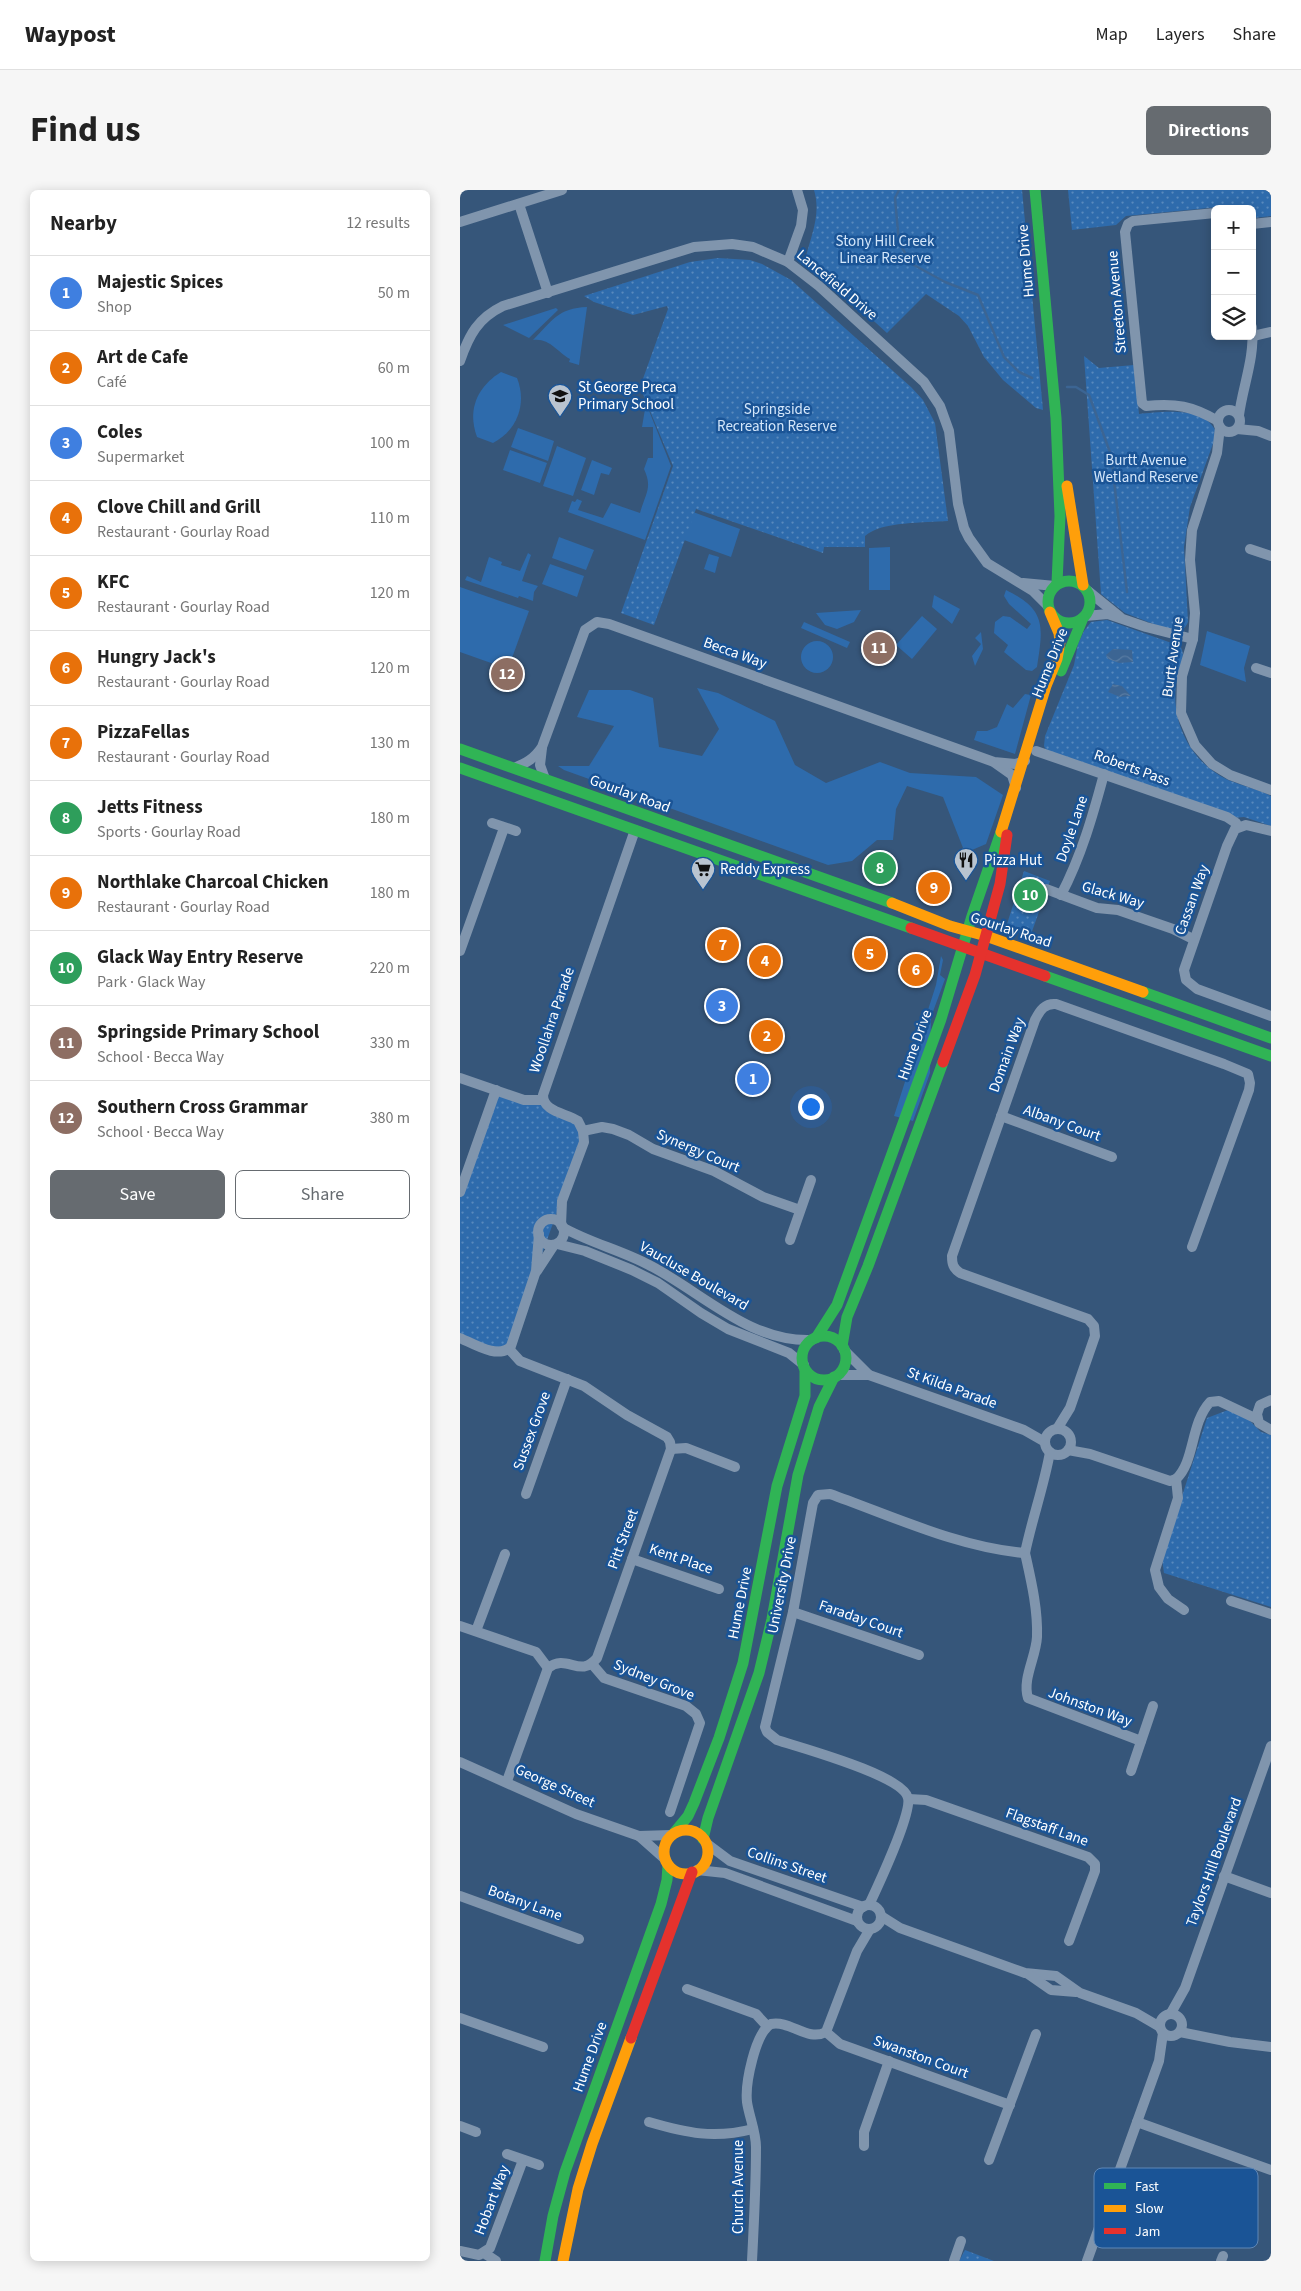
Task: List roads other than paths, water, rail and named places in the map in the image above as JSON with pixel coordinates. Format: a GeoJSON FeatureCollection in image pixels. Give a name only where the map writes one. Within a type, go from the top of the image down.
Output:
{"type":"FeatureCollection","features":[{"type":"Feature","properties":{"kind":"street"},"geometry":{"type":"LineString","coordinates":[[460,222],[562,190]]}},
{"type":"Feature","properties":{"kind":"street"},"geometry":{"type":"LineString","coordinates":[[788,262],[801,226],[803,210],[797,190]]}},
{"type":"Feature","properties":{"kind":"street","name":"Hume Drive"},"geometry":{"type":"LineString","coordinates":[[1035,190],[1056,418],[1060,516],[1056,584]]}},
{"type":"Feature","properties":{"kind":"street"},"geometry":{"type":"LineString","coordinates":[[519,204],[548,293]]}},
{"type":"Feature","properties":{"kind":"street","name":"Streeton Avenue"},"geometry":{"type":"LineString","coordinates":[[1211,213],[1133,221],[1128,224],[1125,232],[1142,403],[1146,406],[1182,405],[1222,418]]}},
{"type":"Feature","properties":{"kind":"street"},"geometry":{"type":"LineString","coordinates":[[1256,224],[1271,222]]}},
{"type":"Feature","properties":{"kind":"street","name":"Lancefield Drive"},"geometry":{"type":"LineString","coordinates":[[460,361],[467,340],[483,319],[503,306],[694,247],[732,244],[753,247],[788,262],[820,286],[924,382],[943,412],[949,431],[958,504],[964,528],[977,551],[987,562],[1033,591],[1049,609]]}},
{"type":"Feature","properties":{"kind":"street"},"geometry":{"type":"LineString","coordinates":[[1256,329],[1271,331]]}},
{"type":"Feature","properties":{"kind":"street"},"geometry":{"type":"LineString","coordinates":[[1256,335],[1271,331]]}},
{"type":"Feature","properties":{"kind":"street"},"geometry":{"type":"LineString","coordinates":[[1234,431],[1240,424],[1242,389],[1253,351],[1253,340]]}},
{"type":"Feature","properties":{"kind":"street"},"geometry":{"type":"LineString","coordinates":[[1242,389],[1222,418],[1225,431],[1258,432],[1271,436]]}},
{"type":"Feature","properties":{"kind":"street"},"geometry":{"type":"LineString","coordinates":[[1222,418],[1234,411],[1258,432]]}},
{"type":"Feature","properties":{"kind":"street","name":"Hume Drive"},"geometry":{"type":"LineString","coordinates":[[1056,418],[1086,588]]}},
{"type":"Feature","properties":{"kind":"street","name":"Burtt Avenue"},"geometry":{"type":"LineString","coordinates":[[1222,418],[1217,453],[1192,530],[1190,560],[1195,613],[1192,642],[1182,676],[1180,694],[1181,713],[1194,745],[1212,764],[1230,775],[1271,790]]}},
{"type":"Feature","properties":{"kind":"street","name":"Burtt Avenue"},"geometry":{"type":"LineString","coordinates":[[1217,453],[1234,431]]}},
{"type":"Feature","properties":{"kind":"street"},"geometry":{"type":"LineString","coordinates":[[1250,549],[1271,556]]}},
{"type":"Feature","properties":{"kind":"street"},"geometry":{"type":"LineString","coordinates":[[1086,588],[1090,604],[1084,617],[1078,622],[1065,623],[1054,617],[1049,609],[1049,595],[1056,584],[1071,580],[1086,588],[1121,618]]}},
{"type":"Feature","properties":{"kind":"street","name":"Lancefield Drive"},"geometry":{"type":"LineString","coordinates":[[1020,582],[1041,586],[1056,584]]}},
{"type":"Feature","properties":{"kind":"street","name":"Hume Drive"},"geometry":{"type":"LineString","coordinates":[[814,1339],[837,1305],[941,1019],[1025,761],[1046,686],[1058,654],[1059,633],[1049,609]]}},
{"type":"Feature","properties":{"kind":"street"},"geometry":{"type":"LineString","coordinates":[[1084,617],[1102,613],[1192,642]]}},
{"type":"Feature","properties":{"kind":"street","name":"Hume Drive"},"geometry":{"type":"LineString","coordinates":[[843,1348],[847,1317],[868,1266],[981,954],[1000,884],[1008,829],[1036,751],[1054,688],[1084,617]]}},
{"type":"Feature","properties":{"kind":"street","name":"Becca Way"},"geometry":{"type":"LineString","coordinates":[[514,768],[536,756],[542,747],[586,630],[592,624],[603,622],[994,762],[1015,764],[1025,761]]}},
{"type":"Feature","properties":{"kind":"street"},"geometry":{"type":"LineString","coordinates":[[1256,668],[1271,673]]}},
{"type":"Feature","properties":{"kind":"street","name":"Becca Way"},"geometry":{"type":"LineString","coordinates":[[542,747],[540,765],[544,779]]}},
{"type":"Feature","properties":{"kind":"street","name":"Gourlay Road"},"geometry":{"type":"LineString","coordinates":[[460,749],[968,932],[986,936],[1271,1038]]}},
{"type":"Feature","properties":{"kind":"street","name":"Roberts Pass"},"geometry":{"type":"LineString","coordinates":[[1036,751],[1218,815],[1236,825]]}},
{"type":"Feature","properties":{"kind":"street","name":"Becca Way"},"geometry":{"type":"LineString","coordinates":[[994,762],[1012,775],[1016,788]]}},
{"type":"Feature","properties":{"kind":"street"},"geometry":{"type":"LineString","coordinates":[[460,768],[1271,1056]]}},
{"type":"Feature","properties":{"kind":"street","name":"Doyle Lane"},"geometry":{"type":"LineString","coordinates":[[1064,896],[1107,775]]}},
{"type":"Feature","properties":{"kind":"street"},"geometry":{"type":"LineString","coordinates":[[492,823],[516,831]]}},
{"type":"Feature","properties":{"kind":"street"},"geometry":{"type":"LineString","coordinates":[[1236,825],[1258,827],[1271,832]]}},
{"type":"Feature","properties":{"kind":"street","name":"Cassan Way"},"geometry":{"type":"LineString","coordinates":[[1236,825],[1185,964],[1186,980],[1197,989],[1271,1016]]}},
{"type":"Feature","properties":{"kind":"street"},"geometry":{"type":"LineString","coordinates":[[460,951],[504,828]]}},
{"type":"Feature","properties":{"kind":"street","name":"Woollahra Parade"},"geometry":{"type":"LineString","coordinates":[[543,1100],[547,1080],[635,830]]}},
{"type":"Feature","properties":{"kind":"street","name":"Glack Way"},"geometry":{"type":"LineString","coordinates":[[1046,890],[1098,908],[1118,910],[1194,937]]}},
{"type":"Feature","properties":{"kind":"street","name":"Domain Way"},"geometry":{"type":"LineString","coordinates":[[1058,1442],[1095,1336],[1092,1322],[960,1273],[952,1263],[952,1256],[1035,1020],[1039,1011],[1050,1003],[1245,1072],[1249,1078],[1249,1090],[1192,1247]]}},
{"type":"Feature","properties":{"kind":"street"},"geometry":{"type":"LineString","coordinates":[[460,1078],[524,1100],[536,1102],[543,1100],[548,1107],[578,1121],[583,1131],[584,1142],[562,1202],[562,1238],[536,1272]]}},
{"type":"Feature","properties":{"kind":"street"},"geometry":{"type":"LineString","coordinates":[[460,1192],[496,1090]]}},
{"type":"Feature","properties":{"kind":"street","name":"Albany Court"},"geometry":{"type":"LineString","coordinates":[[1001,1116],[1112,1157]]}},
{"type":"Feature","properties":{"kind":"street","name":"Synergy Court"},"geometry":{"type":"LineString","coordinates":[[583,1131],[602,1127],[613,1128],[653,1149],[714,1171],[751,1192],[800,1210]]}},
{"type":"Feature","properties":{"kind":"street"},"geometry":{"type":"LineString","coordinates":[[790,1240],[811,1180]]}},
{"type":"Feature","properties":{"kind":"street"},"geometry":{"type":"LineString","coordinates":[[460,1338],[497,1352],[509,1349],[514,1341],[536,1272],[538,1234],[543,1222],[562,1202]]}},
{"type":"Feature","properties":{"kind":"street"},"geometry":{"type":"LineString","coordinates":[[543,1222],[555,1220],[562,1226]]}},
{"type":"Feature","properties":{"kind":"street","name":"Vaucluse Boulevard"},"geometry":{"type":"LineString","coordinates":[[562,1226],[580,1237],[650,1265],[712,1305],[741,1321],[789,1340],[814,1339]]}},
{"type":"Feature","properties":{"kind":"street"},"geometry":{"type":"LineString","coordinates":[[538,1234],[546,1244],[556,1244]]}},
{"type":"Feature","properties":{"kind":"street","name":"Vaucluse Boulevard"},"geometry":{"type":"LineString","coordinates":[[556,1244],[603,1257],[639,1273],[728,1329],[789,1353],[805,1368]]}},
{"type":"Feature","properties":{"kind":"street"},"geometry":{"type":"LineString","coordinates":[[704,1841],[693,1831],[685,1830],[673,1834],[665,1845],[667,1862],[678,1872],[695,1871],[706,1858],[704,1841],[708,1818],[754,1691],[771,1626],[802,1459],[822,1400],[845,1365],[843,1348],[834,1339],[827,1337],[814,1339],[804,1350],[805,1368],[820,1380],[836,1376]]}},
{"type":"Feature","properties":{"kind":"street","name":"St Kilda Parade"},"geometry":{"type":"LineString","coordinates":[[843,1348],[869,1375]]}},
{"type":"Feature","properties":{"kind":"street"},"geometry":{"type":"LineString","coordinates":[[509,1349],[520,1361],[584,1386],[627,1415],[667,1437],[671,1449],[686,1448],[735,1467]]}},
{"type":"Feature","properties":{"kind":"street","name":"Hume Drive"},"geometry":{"type":"LineString","coordinates":[[673,1834],[688,1816],[694,1803],[719,1738],[743,1663],[777,1486],[804,1396],[805,1368]]}},
{"type":"Feature","properties":{"kind":"street","name":"St Kilda Parade"},"geometry":{"type":"LineString","coordinates":[[836,1376],[869,1375],[1164,1480],[1176,1479]]}},
{"type":"Feature","properties":{"kind":"street","name":"Sussex Grove"},"geometry":{"type":"LineString","coordinates":[[526,1494],[567,1379]]}},
{"type":"Feature","properties":{"kind":"street"},"geometry":{"type":"LineString","coordinates":[[1236,1408],[1267,1399]]}},
{"type":"Feature","properties":{"kind":"street"},"geometry":{"type":"LineString","coordinates":[[1257,1419],[1267,1399]]}},
{"type":"Feature","properties":{"kind":"street"},"geometry":{"type":"LineString","coordinates":[[1184,1610],[1168,1599],[1159,1587],[1156,1570],[1178,1498],[1176,1479],[1184,1469],[1201,1411],[1210,1402],[1218,1402],[1236,1408],[1257,1419],[1263,1427],[1271,1430]]}},
{"type":"Feature","properties":{"kind":"street"},"geometry":{"type":"LineString","coordinates":[[1025,1553],[1032,1521],[1058,1442]]}},
{"type":"Feature","properties":{"kind":"street","name":"Pitt Street"},"geometry":{"type":"LineString","coordinates":[[592,1664],[597,1658],[671,1449]]}},
{"type":"Feature","properties":{"kind":"street","name":"University Drive"},"geometry":{"type":"LineString","coordinates":[[909,1799],[904,1789],[882,1775],[777,1740],[767,1732],[765,1727],[793,1612],[813,1503],[818,1494],[830,1494],[970,1544],[995,1550],[1025,1553]]}},
{"type":"Feature","properties":{"kind":"street","name":"Johnston Way"},"geometry":{"type":"LineString","coordinates":[[1025,1553],[1033,1590],[1036,1637],[1027,1682],[1028,1698],[1141,1741]]}},
{"type":"Feature","properties":{"kind":"street"},"geometry":{"type":"LineString","coordinates":[[476,1631],[505,1554]]}},
{"type":"Feature","properties":{"kind":"street","name":"Kent Place"},"geometry":{"type":"LineString","coordinates":[[632,1558],[719,1589]]}},
{"type":"Feature","properties":{"kind":"street"},"geometry":{"type":"LineString","coordinates":[[1232,1601],[1271,1614]]}},
{"type":"Feature","properties":{"kind":"street","name":"Faraday Court"},"geometry":{"type":"LineString","coordinates":[[793,1612],[919,1655]]}},
{"type":"Feature","properties":{"kind":"street"},"geometry":{"type":"LineString","coordinates":[[460,1626],[536,1652],[548,1668]]}},
{"type":"Feature","properties":{"kind":"street"},"geometry":{"type":"LineString","coordinates":[[507,1781],[548,1668],[554,1663],[564,1662],[582,1668],[592,1664]]}},
{"type":"Feature","properties":{"kind":"street","name":"Sydney Grove"},"geometry":{"type":"LineString","coordinates":[[592,1664],[604,1678],[686,1706],[696,1714],[700,1723],[670,1812]]}},
{"type":"Feature","properties":{"kind":"street","name":"Johnston Way"},"geometry":{"type":"LineString","coordinates":[[1131,1771],[1153,1706]]}},
{"type":"Feature","properties":{"kind":"street","name":"Taylors Hill Boulevard"},"geometry":{"type":"LineString","coordinates":[[1121,2168],[1224,1876],[1269,1761],[1271,1746]]}},
{"type":"Feature","properties":{"kind":"street","name":"George Street"},"geometry":{"type":"LineString","coordinates":[[460,1762],[507,1781],[576,1814],[639,1836],[673,1834]]}},
{"type":"Feature","properties":{"kind":"street"},"geometry":{"type":"LineString","coordinates":[[687,1989],[756,2014],[767,2026],[776,2023],[817,2035],[826,2032],[869,1917],[909,1799]]}},
{"type":"Feature","properties":{"kind":"street","name":"Flagstaff Lane"},"geometry":{"type":"LineString","coordinates":[[909,1799],[926,1800],[1088,1857],[1095,1864],[1095,1871],[1069,1941]]}},
{"type":"Feature","properties":{"kind":"street","name":"George Street"},"geometry":{"type":"LineString","coordinates":[[639,1836],[667,1862]]}},
{"type":"Feature","properties":{"kind":"street","name":"Collins Street"},"geometry":{"type":"LineString","coordinates":[[704,1841],[730,1861],[869,1917],[1025,1973],[1052,1990],[1080,1993],[1136,2014],[1206,2036],[1230,2042],[1271,2047]]}},
{"type":"Feature","properties":{"kind":"street","name":"Hume Drive"},"geometry":{"type":"LineString","coordinates":[[545,2261],[562,2181],[661,1904],[667,1880],[667,1862]]}},
{"type":"Feature","properties":{"kind":"street","name":"Hume Drive"},"geometry":{"type":"LineString","coordinates":[[563,2261],[570,2221],[586,2162],[659,1959],[695,1871]]}},
{"type":"Feature","properties":{"kind":"street","name":"Collins Street"},"geometry":{"type":"LineString","coordinates":[[695,1871],[725,1873],[869,1917]]}},
{"type":"Feature","properties":{"kind":"street"},"geometry":{"type":"LineString","coordinates":[[1224,1876],[1271,1893]]}},
{"type":"Feature","properties":{"kind":"street","name":"Botany Lane"},"geometry":{"type":"LineString","coordinates":[[460,1896],[579,1939]]}},
{"type":"Feature","properties":{"kind":"street"},"geometry":{"type":"LineString","coordinates":[[460,2018],[543,2047]]}},
{"type":"Feature","properties":{"kind":"street","name":"Church Avenue"},"geometry":{"type":"LineString","coordinates":[[752,2261],[756,2144],[747,2100],[748,2077],[767,2026]]}},
{"type":"Feature","properties":{"kind":"street","name":"Swanston Court"},"geometry":{"type":"LineString","coordinates":[[826,2032],[840,2044],[1010,2105]]}},
{"type":"Feature","properties":{"kind":"street"},"geometry":{"type":"LineString","coordinates":[[989,2160],[1036,2034]]}},
{"type":"Feature","properties":{"kind":"street"},"geometry":{"type":"LineString","coordinates":[[864,2146],[864,2132],[888,2061]]}},
{"type":"Feature","properties":{"kind":"street"},"geometry":{"type":"LineString","coordinates":[[649,2122],[688,2133],[730,2134],[753,2129]]}},
{"type":"Feature","properties":{"kind":"street"},"geometry":{"type":"LineString","coordinates":[[1137,2122],[1271,2170]]}},
{"type":"Feature","properties":{"kind":"street"},"geometry":{"type":"LineString","coordinates":[[460,2126],[476,2132]]}},
{"type":"Feature","properties":{"kind":"street","name":"Hobart Way"},"geometry":{"type":"LineString","coordinates":[[507,2154],[539,2165]]}},
{"type":"Feature","properties":{"kind":"street","name":"Hobart Way"},"geometry":{"type":"LineString","coordinates":[[460,2251],[473,2254],[484,2253],[490,2248],[523,2160]]}},
{"type":"Feature","properties":{"kind":"street"},"geometry":{"type":"LineString","coordinates":[[954,2261],[961,2241]]}},
{"type":"Feature","properties":{"kind":"street","name":"Taylors Hill Boulevard"},"geometry":{"type":"LineString","coordinates":[[1088,2261],[1094,2244]]}},
{"type":"Feature","properties":{"kind":"street"},"geometry":{"type":"LineString","coordinates":[[484,2253],[496,2261]]}},
{"type":"Feature","properties":{"kind":"water"},"geometry":{"type":"Polygon","coordinates":[[[1113,649],[1132,650],[1133,662],[1119,663],[1108,659],[1106,655],[1113,649]]]}},
{"type":"Feature","properties":{"kind":"water"},"geometry":{"type":"Polygon","coordinates":[[[1113,684],[1122,686],[1131,696],[1120,697],[1108,692],[1113,684]]]}},
{"type":"Feature","properties":{"kind":"waterway"},"geometry":{"type":"LineString","coordinates":[[899,190],[895,198],[899,243],[912,264],[945,282],[978,295],[1004,357],[1019,372],[1032,378]]}},
{"type":"Feature","properties":{"kind":"waterway"},"geometry":{"type":"LineString","coordinates":[[1067,387],[1076,387],[1089,395],[1111,455],[1127,592]]}},
{"type":"Feature","properties":{"kind":"place","name":"St George Preca Primary School"},"geometry":{"type":"Point","coordinates":[560,417]}},
{"type":"Feature","properties":{"kind":"place","name":"Springside Primary School"},"geometry":{"type":"Point","coordinates":[879,648]}},
{"type":"Feature","properties":{"kind":"place","name":"Southern Cross Grammar"},"geometry":{"type":"Point","coordinates":[507,674]}},
{"type":"Feature","properties":{"kind":"place","name":"Jetts Fitness"},"geometry":{"type":"Point","coordinates":[880,868]}},
{"type":"Feature","properties":{"kind":"place","name":"Pizza Hut"},"geometry":{"type":"Point","coordinates":[966,881]}},
{"type":"Feature","properties":{"kind":"place","name":"Northlake Charcoal Chicken"},"geometry":{"type":"Point","coordinates":[934,888]}},
{"type":"Feature","properties":{"kind":"place","name":"Reddy Express"},"geometry":{"type":"Point","coordinates":[703,890]}},
{"type":"Feature","properties":{"kind":"place","name":"Glack Way Entry Reserve"},"geometry":{"type":"Point","coordinates":[1030,895]}},
{"type":"Feature","properties":{"kind":"place","name":"PizzaFellas"},"geometry":{"type":"Point","coordinates":[723,945]}},
{"type":"Feature","properties":{"kind":"place","name":"KFC"},"geometry":{"type":"Point","coordinates":[870,954]}},
{"type":"Feature","properties":{"kind":"place","name":"Clove Chill and Grill"},"geometry":{"type":"Point","coordinates":[765,961]}},
{"type":"Feature","properties":{"kind":"place","name":"Hungry Jack's"},"geometry":{"type":"Point","coordinates":[916,970]}},
{"type":"Feature","properties":{"kind":"place","name":"Coles"},"geometry":{"type":"Point","coordinates":[722,1006]}},
{"type":"Feature","properties":{"kind":"place","name":"Art de Cafe"},"geometry":{"type":"Point","coordinates":[767,1036]}},
{"type":"Feature","properties":{"kind":"place","name":"Majestic Spices"},"geometry":{"type":"Point","coordinates":[753,1079]}},
{"type":"Feature","properties":{"kind":"park label","name":"Stony Hill Creek Linear Reserve"},"geometry":{"type":"Point","coordinates":[885,250]}},
{"type":"Feature","properties":{"kind":"park label","name":"Springside Recreation Reserve"},"geometry":{"type":"Point","coordinates":[777,418]}},
{"type":"Feature","properties":{"kind":"park label","name":"Burtt Avenue Wetland Reserve"},"geometry":{"type":"Point","coordinates":[1146,468]}}]}
